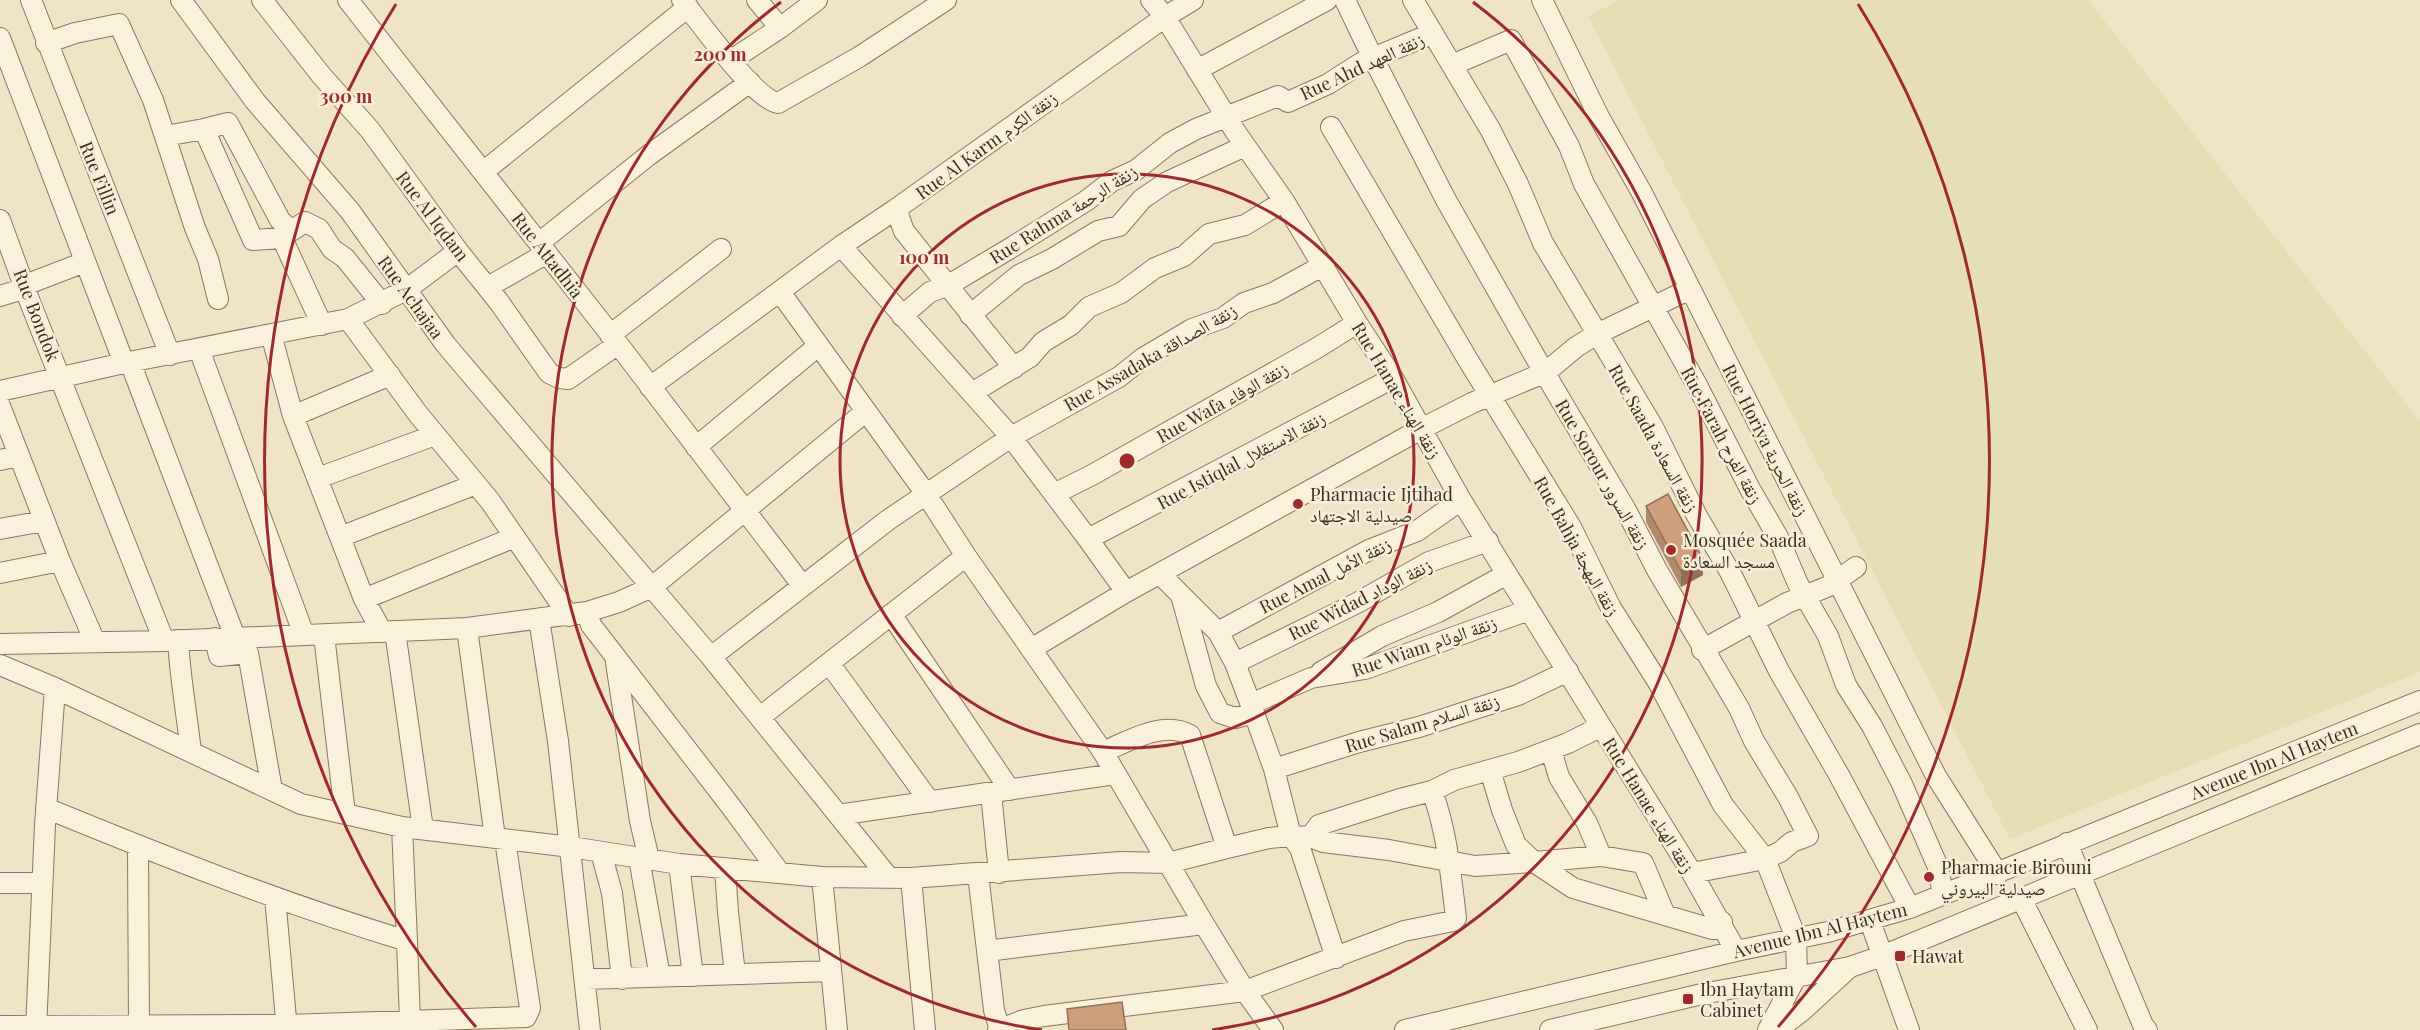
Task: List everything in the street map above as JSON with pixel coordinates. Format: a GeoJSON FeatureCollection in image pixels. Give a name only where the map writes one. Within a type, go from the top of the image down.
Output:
{"type":"FeatureCollection","features":[{"type":"Feature","properties":{"kind":"street","name":"Rue Fillin"},"geometry":{"type":"LineString","coordinates":[[31,0],[170,355]]}},
{"type":"Feature","properties":{"kind":"street","name":"Rue Achajaa"},"geometry":{"type":"LineString","coordinates":[[181,0],[255,101],[350,211],[446,345],[652,586],[889,878]]}},
{"type":"Feature","properties":{"kind":"street","name":"Rue Al Iqdam"},"geometry":{"type":"LineString","coordinates":[[262,0],[321,75],[370,130],[458,251],[488,287],[549,373],[568,379],[721,249]]}},
{"type":"Feature","properties":{"kind":"street","name":"Rue Attadhia"},"geometry":{"type":"LineString","coordinates":[[348,0],[614,339],[802,585]]}},
{"type":"Feature","properties":{"kind":"street"},"geometry":{"type":"LineString","coordinates":[[757,0],[780,28]]}},
{"type":"Feature","properties":{"kind":"street"},"geometry":{"type":"LineString","coordinates":[[730,61],[817,0]]}},
{"type":"Feature","properties":{"kind":"street"},"geometry":{"type":"LineString","coordinates":[[483,172],[685,3],[730,61],[766,98],[778,103],[859,57],[946,0]]}},
{"type":"Feature","properties":{"kind":"street","name":"Rue Hanae زنقة الهناء"},"geometry":{"type":"LineString","coordinates":[[1151,0],[1324,265],[1357,323],[1393,378],[1461,500],[1722,922],[1736,951]]}},
{"type":"Feature","properties":{"kind":"street","name":"Rue Al Karm زنقة الكرم"},"geometry":{"type":"LineString","coordinates":[[650,387],[842,246],[896,210],[1164,17],[1193,0]]}},
{"type":"Feature","properties":{"kind":"street"},"geometry":{"type":"LineString","coordinates":[[1197,70],[1328,0]]}},
{"type":"Feature","properties":{"kind":"street","name":"Rue Sorour زنقة السرور"},"geometry":{"type":"LineString","coordinates":[[1345,0],[1446,200],[1626,510],[1656,570],[1702,650],[1739,708],[1754,741],[1788,797],[1808,836],[1792,842],[1780,852],[1766,859],[1692,873]]}},
{"type":"Feature","properties":{"kind":"street","name":"Rue Saada زنقة السعادة"},"geometry":{"type":"LineString","coordinates":[[1413,0],[1490,129],[1544,243],[1653,427],[1697,516],[1730,572],[1779,671],[1839,775],[1910,908]]}},
{"type":"Feature","properties":{"kind":"street","name":"Rue Horiya زنقة الحرية"},"geometry":{"type":"LineString","coordinates":[[1542,0],[1599,117],[1642,193],[1936,776],[1998,874]]}},
{"type":"Feature","properties":{"kind":"street"},"geometry":{"type":"LineString","coordinates":[[46,43],[75,33],[119,24],[153,100],[195,228],[208,259],[218,299]]}},
{"type":"Feature","properties":{"kind":"street","name":"Rue Ahd زنقة العهد"},"geometry":{"type":"LineString","coordinates":[[1226,116],[1278,96],[1288,102],[1328,84],[1373,58],[1433,33]]}},
{"type":"Feature","properties":{"kind":"street"},"geometry":{"type":"LineString","coordinates":[[0,38],[5,66],[127,363],[225,638],[219,656],[248,653],[272,790]]}},
{"type":"Feature","properties":{"kind":"street","name":"Rue Farah زنقة الفرح"},"geometry":{"type":"LineString","coordinates":[[1452,65],[1511,40],[1569,146],[1584,184],[1778,537],[1805,597],[1828,636],[1846,685],[1872,726],[1902,784],[1938,867],[1943,895]]}},
{"type":"Feature","properties":{"kind":"street"},"geometry":{"type":"LineString","coordinates":[[488,287],[543,248],[649,155],[750,82]]}},
{"type":"Feature","properties":{"kind":"street","name":"Rue Rahma زنقة الرحمة"},"geometry":{"type":"LineString","coordinates":[[902,316],[930,292],[947,286],[1086,201],[1112,181],[1136,170],[1170,143],[1226,116]]}},
{"type":"Feature","properties":{"kind":"street"},"geometry":{"type":"LineString","coordinates":[[165,136],[228,123],[280,220],[291,231],[305,222],[319,229],[332,249],[345,258],[382,304]]}},
{"type":"Feature","properties":{"kind":"street","name":"Rue Bahja زنقة البهجة"},"geometry":{"type":"LineString","coordinates":[[1331,127],[1490,396],[1571,527],[1611,608],[1658,682],[1723,806],[1766,859],[1797,938]]}},
{"type":"Feature","properties":{"kind":"street"},"geometry":{"type":"LineString","coordinates":[[204,129],[253,240],[282,238],[322,325]]}},
{"type":"Feature","properties":{"kind":"street"},"geometry":{"type":"LineString","coordinates":[[970,315],[1019,275],[1062,254],[1098,231],[1119,226],[1142,199],[1167,182],[1245,146]]}},
{"type":"Feature","properties":{"kind":"street"},"geometry":{"type":"LineString","coordinates":[[972,393],[1030,357],[1043,342],[1071,325],[1089,307],[1121,293],[1155,268],[1184,256],[1209,234],[1245,225],[1284,201]]}},
{"type":"Feature","properties":{"kind":"street"},"geometry":{"type":"LineString","coordinates":[[896,210],[904,231],[1014,368]]}},
{"type":"Feature","properties":{"kind":"street","name":"Rue Bondok"},"geometry":{"type":"LineString","coordinates":[[0,220],[60,377],[171,641],[187,707],[190,752]]}},
{"type":"Feature","properties":{"kind":"street"},"geometry":{"type":"LineString","coordinates":[[842,246],[1011,437],[1126,592]]}},
{"type":"Feature","properties":{"kind":"street"},"geometry":{"type":"LineString","coordinates":[[0,391],[348,319],[406,290],[458,251]]}},
{"type":"Feature","properties":{"kind":"street"},"geometry":{"type":"LineString","coordinates":[[0,297],[86,262]]}},
{"type":"Feature","properties":{"kind":"street","name":"Rue Assadaka زنقة الصداقة"},"geometry":{"type":"LineString","coordinates":[[711,657],[802,585],[926,494],[1011,437],[1119,377],[1143,358],[1192,329],[1223,318],[1244,303],[1273,293],[1324,265]]}},
{"type":"Feature","properties":{"kind":"street"},"geometry":{"type":"LineString","coordinates":[[1031,649],[1126,592],[1421,429],[1545,372],[1596,334],[1690,289]]}},
{"type":"Feature","properties":{"kind":"street"},"geometry":{"type":"LineString","coordinates":[[780,292],[926,494],[966,556],[1103,752],[1204,924],[1245,991],[1273,1030]]}},
{"type":"Feature","properties":{"kind":"street"},"geometry":{"type":"LineString","coordinates":[[348,319],[515,537],[578,614],[591,625],[780,873]]}},
{"type":"Feature","properties":{"kind":"street","name":"Rue Wafa زنقة الوفاء"},"geometry":{"type":"LineString","coordinates":[[1054,494],[1092,476],[1357,323]]}},
{"type":"Feature","properties":{"kind":"street"},"geometry":{"type":"LineString","coordinates":[[271,334],[293,416],[364,600],[388,631],[423,829]]}},
{"type":"Feature","properties":{"kind":"street"},"geometry":{"type":"LineString","coordinates":[[696,447],[818,346]]}},
{"type":"Feature","properties":{"kind":"street"},"geometry":{"type":"LineString","coordinates":[[199,349],[304,635]]}},
{"type":"Feature","properties":{"kind":"street"},"geometry":{"type":"LineString","coordinates":[[293,416],[390,375]]}},
{"type":"Feature","properties":{"kind":"street","name":"Rue Istiqlal زنقة الاستقلال"},"geometry":{"type":"LineString","coordinates":[[1088,539],[1393,378]]}},
{"type":"Feature","properties":{"kind":"street"},"geometry":{"type":"LineString","coordinates":[[0,406],[10,458],[44,520],[95,642]]}},
{"type":"Feature","properties":{"kind":"street"},"geometry":{"type":"LineString","coordinates":[[0,644],[171,641],[467,628],[578,614],[619,603],[652,586],[866,412]]}},
{"type":"Feature","properties":{"kind":"street"},"geometry":{"type":"LineString","coordinates":[[318,478],[435,435]]}},
{"type":"Feature","properties":{"kind":"street"},"geometry":{"type":"LineString","coordinates":[[340,537],[476,484]]}},
{"type":"Feature","properties":{"kind":"street","name":"Rue Amal زنقة الأمل"},"geometry":{"type":"LineString","coordinates":[[1218,632],[1369,550],[1417,531],[1461,500]]}},
{"type":"Feature","properties":{"kind":"street"},"geometry":{"type":"LineString","coordinates":[[0,529],[44,520]]}},
{"type":"Feature","properties":{"kind":"street"},"geometry":{"type":"LineString","coordinates":[[364,600],[515,537]]}},
{"type":"Feature","properties":{"kind":"street","name":"Rue Widad زنقة الوداد"},"geometry":{"type":"LineString","coordinates":[[1235,663],[1348,608],[1429,562],[1488,541]]}},
{"type":"Feature","properties":{"kind":"street"},"geometry":{"type":"LineString","coordinates":[[760,717],[966,556]]}},
{"type":"Feature","properties":{"kind":"street"},"geometry":{"type":"LineString","coordinates":[[0,573],[60,561]]}},
{"type":"Feature","properties":{"kind":"street"},"geometry":{"type":"LineString","coordinates":[[1702,650],[1787,603],[1837,581],[1856,567]]}},
{"type":"Feature","properties":{"kind":"street"},"geometry":{"type":"LineString","coordinates":[[1160,574],[1218,632],[1235,663],[1301,836],[1300,848],[1336,958]]}},
{"type":"Feature","properties":{"kind":"street"},"geometry":{"type":"LineString","coordinates":[[1311,678],[1382,636],[1438,612],[1507,574]]}},
{"type":"Feature","properties":{"kind":"street","name":"Rue Wiam زنقة الوئام"},"geometry":{"type":"LineString","coordinates":[[1181,595],[1206,686],[1220,713],[1235,718],[1260,700],[1311,678],[1365,669],[1529,610]]}},
{"type":"Feature","properties":{"kind":"street"},"geometry":{"type":"LineString","coordinates":[[891,614],[1000,791],[999,873]]}},
{"type":"Feature","properties":{"kind":"street"},"geometry":{"type":"LineString","coordinates":[[539,619],[558,741],[590,1030]]}},
{"type":"Feature","properties":{"kind":"street"},"geometry":{"type":"LineString","coordinates":[[0,1026],[287,1028],[523,1017],[530,1012],[467,628]]}},
{"type":"Feature","properties":{"kind":"street"},"geometry":{"type":"LineString","coordinates":[[324,635],[345,814]]}},
{"type":"Feature","properties":{"kind":"street"},"geometry":{"type":"LineString","coordinates":[[615,656],[640,821],[646,885],[660,977]]}},
{"type":"Feature","properties":{"kind":"street"},"geometry":{"type":"LineString","coordinates":[[829,663],[930,802]]}},
{"type":"Feature","properties":{"kind":"street"},"geometry":{"type":"LineString","coordinates":[[0,665],[55,688],[301,804],[402,826],[571,847],[679,864],[822,877],[911,878],[1121,862],[1168,863],[1247,842],[1301,836],[1323,842],[1370,847],[1475,866],[1601,856],[1643,863],[1665,915]]}},
{"type":"Feature","properties":{"kind":"street","name":"Rue Salam زنقة السلام"},"geometry":{"type":"LineString","coordinates":[[1274,769],[1359,742],[1419,727],[1518,694],[1568,671]]}},
{"type":"Feature","properties":{"kind":"street"},"geometry":{"type":"LineString","coordinates":[[36,1028],[46,808],[55,688]]}},
{"type":"Feature","properties":{"kind":"street","name":"Avenue Ibn Al Haytem"},"geometry":{"type":"LineString","coordinates":[[1405,1030],[1870,921],[1998,874],[2067,843],[2420,701]]}},
{"type":"Feature","properties":{"kind":"street"},"geometry":{"type":"LineString","coordinates":[[1301,836],[1319,825],[1432,791],[1454,780],[1551,750],[1600,726]]}},
{"type":"Feature","properties":{"kind":"street"},"geometry":{"type":"LineString","coordinates":[[1103,752],[1150,732],[1179,729],[1190,735],[1227,848]]}},
{"type":"Feature","properties":{"kind":"street","name":"Avenue Ibn Al Haytem"},"geometry":{"type":"LineString","coordinates":[[1550,1030],[1702,994],[1850,967],[2022,900],[2420,734]]}},
{"type":"Feature","properties":{"kind":"street"},"geometry":{"type":"LineString","coordinates":[[1551,750],[1559,777],[1587,823],[1601,856]]}},
{"type":"Feature","properties":{"kind":"street"},"geometry":{"type":"LineString","coordinates":[[1490,770],[1516,845],[1534,862],[1573,888],[1716,930],[1721,928],[1722,922]]}},
{"type":"Feature","properties":{"kind":"street"},"geometry":{"type":"LineString","coordinates":[[838,815],[1115,774]]}},
{"type":"Feature","properties":{"kind":"street"},"geometry":{"type":"LineString","coordinates":[[978,874],[994,1010],[999,1030],[1016,1022],[1044,1016],[1245,991],[1404,931],[1453,921],[1456,918],[1448,861],[1432,791]]}},
{"type":"Feature","properties":{"kind":"street"},"geometry":{"type":"LineString","coordinates":[[46,808],[138,846],[275,897],[332,918],[407,941]]}},
{"type":"Feature","properties":{"kind":"street"},"geometry":{"type":"LineString","coordinates":[[402,826],[410,1021]]}},
{"type":"Feature","properties":{"kind":"street"},"geometry":{"type":"LineString","coordinates":[[2067,843],[2147,1030]]}},
{"type":"Feature","properties":{"kind":"street"},"geometry":{"type":"LineString","coordinates":[[138,846],[139,1027]]}},
{"type":"Feature","properties":{"kind":"street"},"geometry":{"type":"LineString","coordinates":[[601,852],[612,893],[622,979]]}},
{"type":"Feature","properties":{"kind":"street"},"geometry":{"type":"LineString","coordinates":[[679,864],[693,976]]}},
{"type":"Feature","properties":{"kind":"street"},"geometry":{"type":"LineString","coordinates":[[725,868],[735,974]]}},
{"type":"Feature","properties":{"kind":"street"},"geometry":{"type":"LineString","coordinates":[[822,877],[837,1030]]}},
{"type":"Feature","properties":{"kind":"street"},"geometry":{"type":"LineString","coordinates":[[911,878],[925,1030]]}},
{"type":"Feature","properties":{"kind":"street"},"geometry":{"type":"LineString","coordinates":[[0,883],[42,883]]}},
{"type":"Feature","properties":{"kind":"street"},"geometry":{"type":"LineString","coordinates":[[275,897],[287,1028]]}},
{"type":"Feature","properties":{"kind":"street"},"geometry":{"type":"LineString","coordinates":[[2022,900],[2087,1030]]}},
{"type":"Feature","properties":{"kind":"street"},"geometry":{"type":"LineString","coordinates":[[1870,921],[1909,1030]]}},
{"type":"Feature","properties":{"kind":"street"},"geometry":{"type":"LineString","coordinates":[[987,951],[1204,924]]}},
{"type":"Feature","properties":{"kind":"street"},"geometry":{"type":"LineString","coordinates":[[1768,1030],[1797,975],[1797,938]]}},
{"type":"Feature","properties":{"kind":"street"},"geometry":{"type":"LineString","coordinates":[[1778,1030],[1850,967]]}},
{"type":"Feature","properties":{"kind":"street"},"geometry":{"type":"LineString","coordinates":[[585,979],[830,971]]}},
{"type":"Feature","properties":{"kind":"shaded area"},"geometry":{"type":"Polygon","coordinates":[[[1619,0],[2088,0],[2420,421],[2420,672],[2010,839],[1588,16],[1619,0]]]}},
{"type":"Feature","properties":{"kind":"building"},"geometry":{"type":"Polygon","coordinates":[[[1668,494],[1703,559],[1681,571],[1646,506],[1668,494]]]}},
{"type":"Feature","properties":{"kind":"building"},"geometry":{"type":"Polygon","coordinates":[[[1122,1002],[1126,1030],[1069,1030],[1067,1009],[1122,1002]]]}},
{"type":"Feature","properties":{"kind":"place","name":"Pharmacie Ijtihad صيدلية الاجتهاد"},"geometry":{"type":"Point","coordinates":[1298,504]}},
{"type":"Feature","properties":{"kind":"place","name":"Mosquée Saada مسجد السعادة"},"geometry":{"type":"Point","coordinates":[1671,550]}},
{"type":"Feature","properties":{"kind":"place","name":"Pharmacie Birouni صيدلية البيروني"},"geometry":{"type":"Point","coordinates":[1929,877]}},
{"type":"Feature","properties":{"kind":"place","name":"Hawat"},"geometry":{"type":"Point","coordinates":[1900,956]}},
{"type":"Feature","properties":{"kind":"place","name":"Ibn Haytam Cabinet"},"geometry":{"type":"Point","coordinates":[1688,999]}}]}
